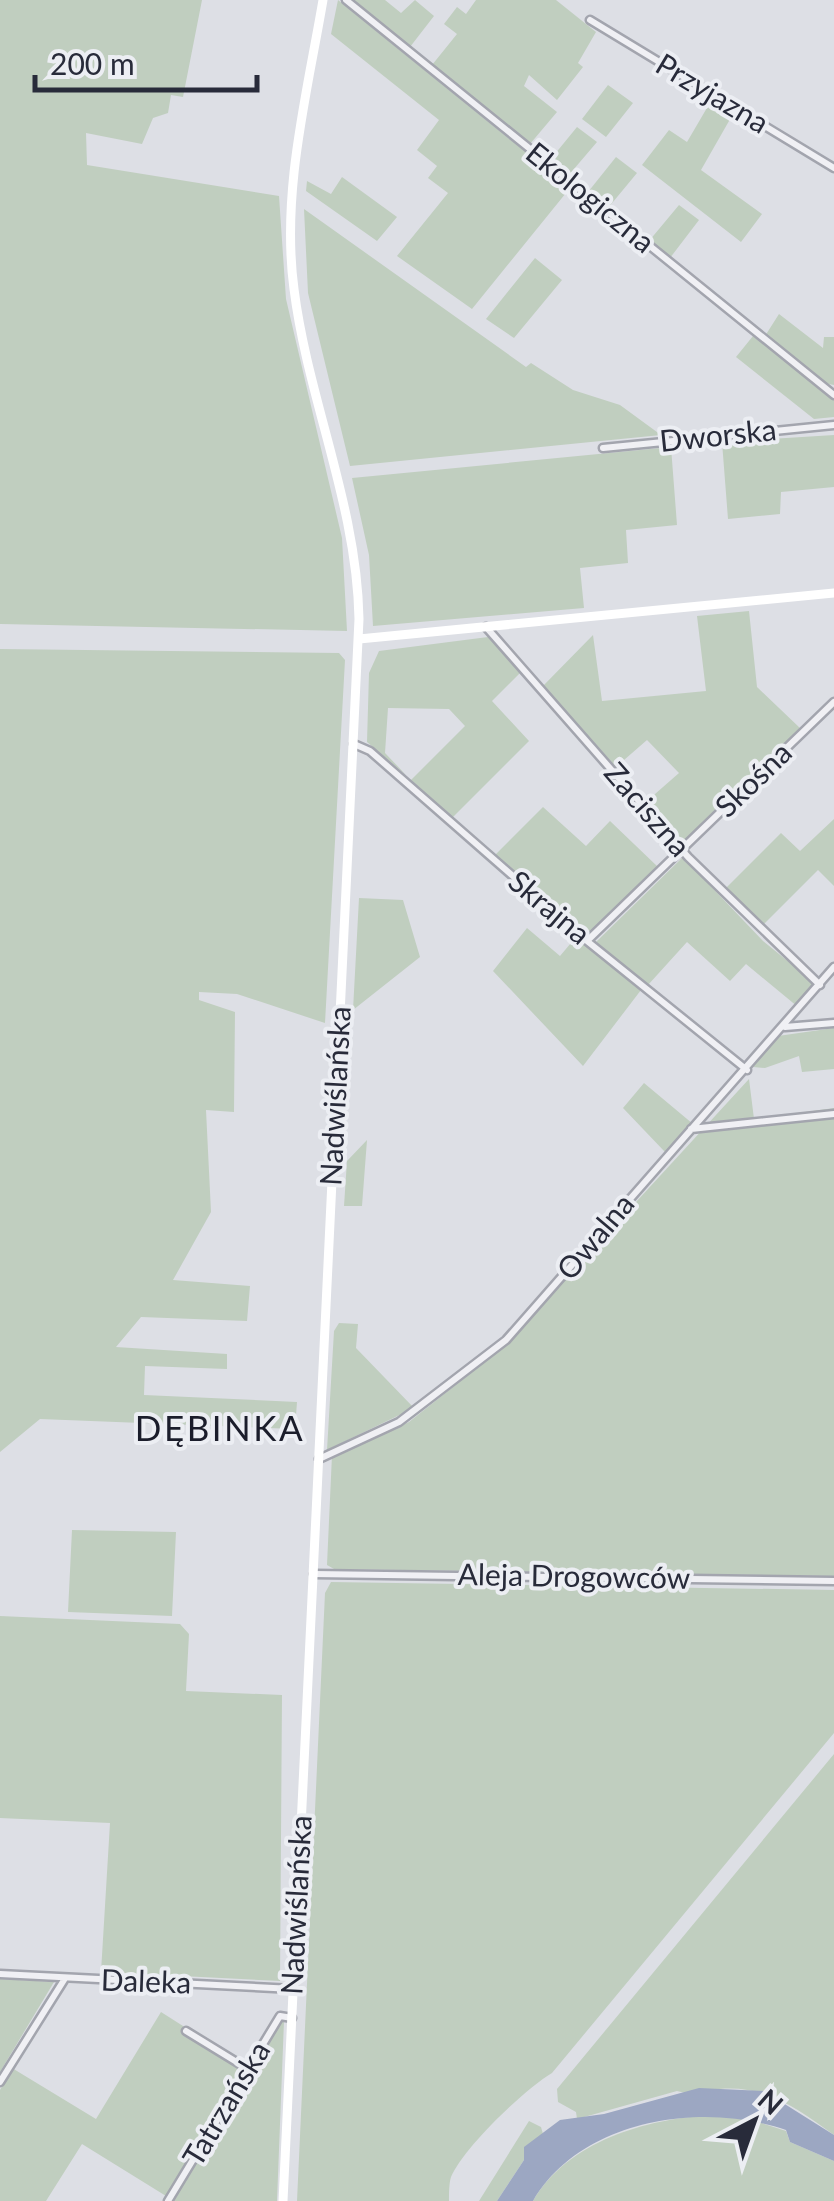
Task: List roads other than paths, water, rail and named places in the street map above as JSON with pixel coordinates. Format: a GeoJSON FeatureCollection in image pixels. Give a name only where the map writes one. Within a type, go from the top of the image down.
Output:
{"type":"FeatureCollection","features":[{"type":"Feature","properties":{"kind":"main road","name":"Nadwiślańska"},"geometry":{"type":"LineString","coordinates":[[283,2201],[359,639],[354,548],[301,330],[291,258],[294,180],[323,0]]}},
{"type":"Feature","properties":{"kind":"main road"},"geometry":{"type":"LineString","coordinates":[[359,639],[834,593]]}},
{"type":"Feature","properties":{"kind":"street","name":"Ekologiczna"},"geometry":{"type":"LineString","coordinates":[[346,0],[834,394]]}},
{"type":"Feature","properties":{"kind":"street","name":"Przyjazna"},"geometry":{"type":"LineString","coordinates":[[590,20],[834,168]]}},
{"type":"Feature","properties":{"kind":"street","name":"Dworska"},"geometry":{"type":"LineString","coordinates":[[603,448],[834,425]]}},
{"type":"Feature","properties":{"kind":"street","name":"Zaciszna"},"geometry":{"type":"LineString","coordinates":[[486,626],[747,918],[820,984]]}},
{"type":"Feature","properties":{"kind":"street","name":"Skośna"},"geometry":{"type":"LineString","coordinates":[[587,941],[834,702]]}},
{"type":"Feature","properties":{"kind":"street","name":"Skrajna"},"geometry":{"type":"LineString","coordinates":[[354,744],[370,751],[587,941],[747,1070]]}},
{"type":"Feature","properties":{"kind":"street","name":"Owalna"},"geometry":{"type":"LineString","coordinates":[[319,1459],[400,1422],[506,1340],[834,968]]}},
{"type":"Feature","properties":{"kind":"street"},"geometry":{"type":"LineString","coordinates":[[784,1027],[834,1023]]}},
{"type":"Feature","properties":{"kind":"street"},"geometry":{"type":"LineString","coordinates":[[690,1129],[834,1114]]}},
{"type":"Feature","properties":{"kind":"street","name":"Aleja Drogowców"},"geometry":{"type":"LineString","coordinates":[[314,1574],[834,1581]]}},
{"type":"Feature","properties":{"kind":"street","name":"Daleka"},"geometry":{"type":"LineString","coordinates":[[0,1974],[293,1989]]}},
{"type":"Feature","properties":{"kind":"street"},"geometry":{"type":"LineString","coordinates":[[0,2082],[65,1978]]}},
{"type":"Feature","properties":{"kind":"street","name":"Tatrzańska"},"geometry":{"type":"LineString","coordinates":[[168,2201],[280,2016],[292,2018]]}},
{"type":"Feature","properties":{"kind":"street"},"geometry":{"type":"LineString","coordinates":[[186,2031],[248,2070]]}},
{"type":"Feature","properties":{"kind":"water"},"geometry":{"type":"Polygon","coordinates":[[[699,2088],[764,2091],[834,2135],[834,2161],[790,2142],[786,2130],[753,2121],[682,2118],[612,2135],[581,2151],[554,2173],[533,2201],[497,2201],[524,2160],[524,2147],[560,2120],[604,2114],[699,2088]]]}},
{"type":"Feature","properties":{"kind":"district","name":"DĘBINKA"},"geometry":{"type":"Point","coordinates":[220,1429]}}]}
